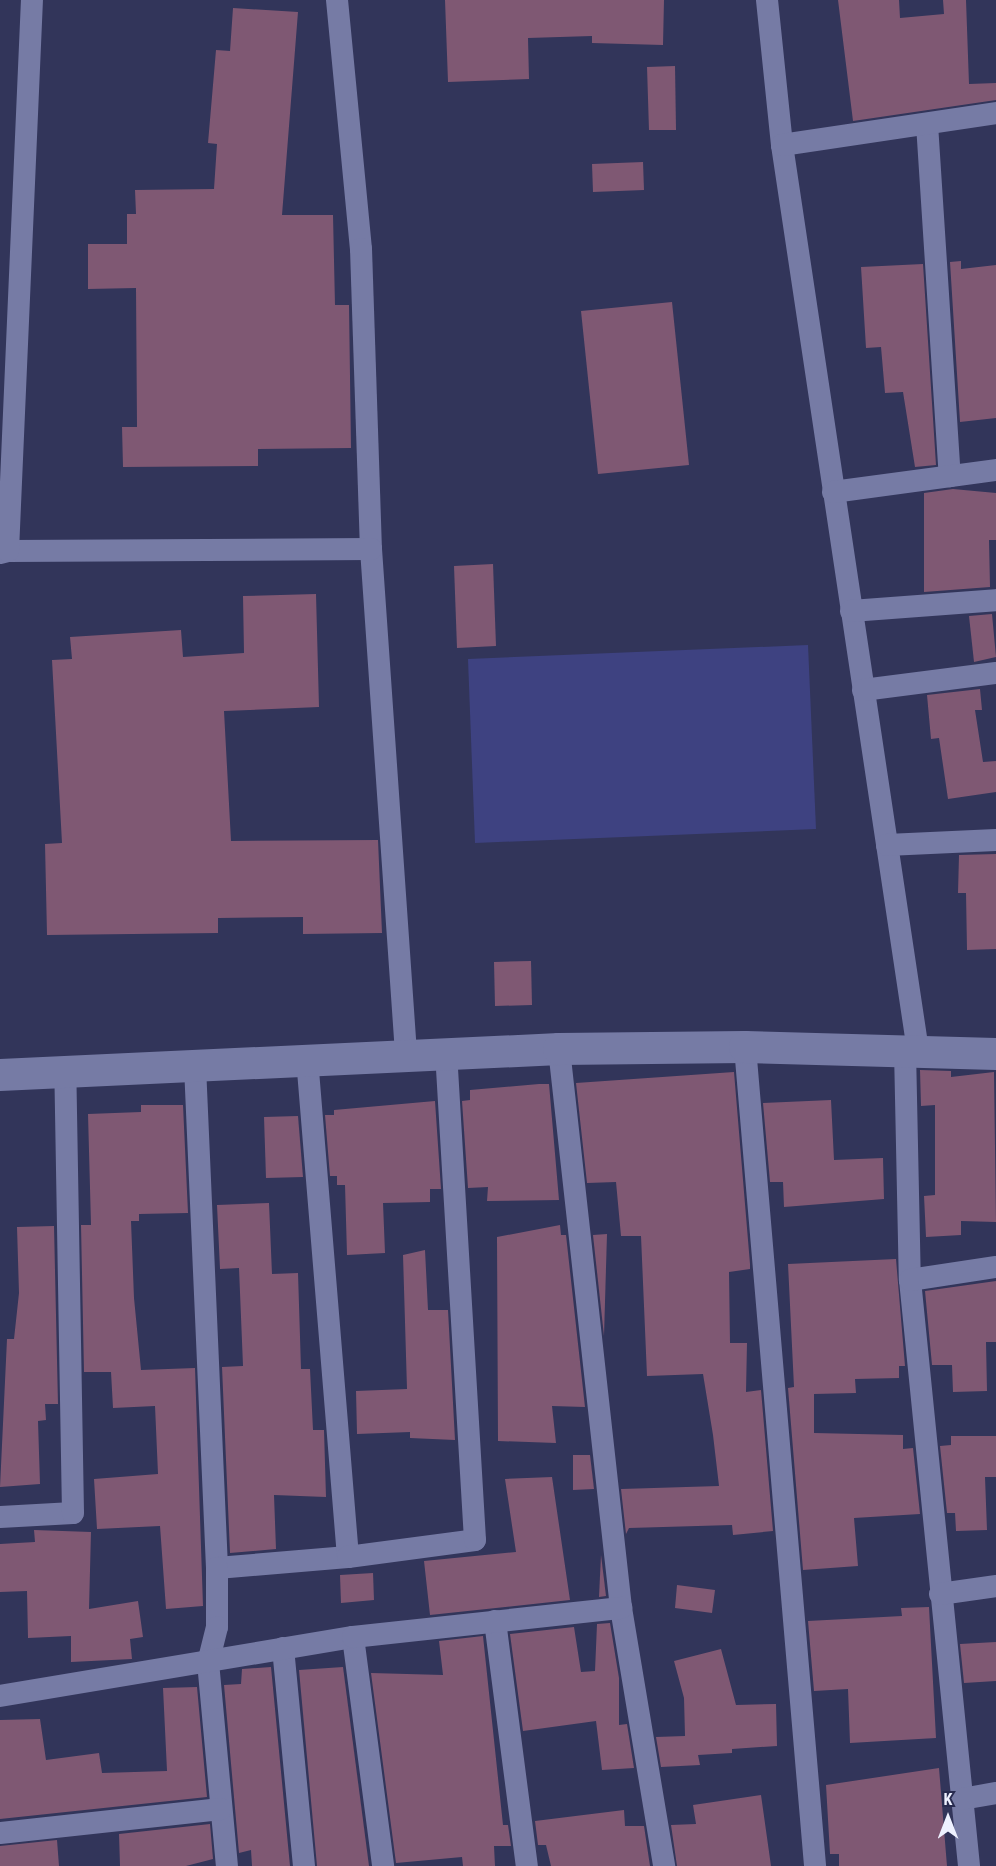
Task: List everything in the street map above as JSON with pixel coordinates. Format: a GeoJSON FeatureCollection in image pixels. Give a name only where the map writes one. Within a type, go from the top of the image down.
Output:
{"type":"FeatureCollection","features":[{"type":"Feature","properties":{"kind":"main road"},"geometry":{"type":"LineString","coordinates":[[0,1075],[406,1053],[559,1049],[745,1047],[996,1054]]}},
{"type":"Feature","properties":{"kind":"street"},"geometry":{"type":"LineString","coordinates":[[32,0],[4,552],[371,549]]}},
{"type":"Feature","properties":{"kind":"street"},"geometry":{"type":"LineString","coordinates":[[337,0],[361,249],[371,549],[406,1053]]}},
{"type":"Feature","properties":{"kind":"street"},"geometry":{"type":"LineString","coordinates":[[767,0],[782,145],[886,845],[911,1051],[910,1280],[969,1866]]}},
{"type":"Feature","properties":{"kind":"street"},"geometry":{"type":"LineString","coordinates":[[782,145],[996,113]]}},
{"type":"Feature","properties":{"kind":"street"},"geometry":{"type":"LineString","coordinates":[[927,124],[950,476]]}},
{"type":"Feature","properties":{"kind":"street"},"geometry":{"type":"LineString","coordinates":[[833,492],[996,470]]}},
{"type":"Feature","properties":{"kind":"street"},"geometry":{"type":"LineString","coordinates":[[851,611],[996,600]]}},
{"type":"Feature","properties":{"kind":"street"},"geometry":{"type":"LineString","coordinates":[[863,690],[996,672]]}},
{"type":"Feature","properties":{"kind":"street"},"geometry":{"type":"LineString","coordinates":[[886,845],[996,840]]}},
{"type":"Feature","properties":{"kind":"street"},"geometry":{"type":"LineString","coordinates":[[745,1047],[815,1866]]}},
{"type":"Feature","properties":{"kind":"street"},"geometry":{"type":"LineString","coordinates":[[559,1049],[621,1608],[664,1866]]}},
{"type":"Feature","properties":{"kind":"street"},"geometry":{"type":"LineString","coordinates":[[217,1568],[348,1557],[475,1540],[446,1052]]}},
{"type":"Feature","properties":{"kind":"street"},"geometry":{"type":"LineString","coordinates":[[307,1058],[348,1557]]}},
{"type":"Feature","properties":{"kind":"street"},"geometry":{"type":"LineString","coordinates":[[195,1066],[217,1568],[217,1628],[208,1662],[227,1866]]}},
{"type":"Feature","properties":{"kind":"street"},"geometry":{"type":"LineString","coordinates":[[0,1517],[74,1513],[65,1073]]}},
{"type":"Feature","properties":{"kind":"street"},"geometry":{"type":"LineString","coordinates":[[910,1280],[996,1267]]}},
{"type":"Feature","properties":{"kind":"street"},"geometry":{"type":"LineString","coordinates":[[940,1594],[996,1586]]}},
{"type":"Feature","properties":{"kind":"street"},"geometry":{"type":"LineString","coordinates":[[0,1696],[353,1637],[621,1608]]}},
{"type":"Feature","properties":{"kind":"street"},"geometry":{"type":"LineString","coordinates":[[495,1621],[527,1866]]}},
{"type":"Feature","properties":{"kind":"street"},"geometry":{"type":"LineString","coordinates":[[353,1637],[382,1866]]}},
{"type":"Feature","properties":{"kind":"street"},"geometry":{"type":"LineString","coordinates":[[283,1648],[304,1866]]}},
{"type":"Feature","properties":{"kind":"street"},"geometry":{"type":"LineString","coordinates":[[962,1799],[996,1793]]}},
{"type":"Feature","properties":{"kind":"street"},"geometry":{"type":"LineString","coordinates":[[0,1833],[221,1809]]}},
{"type":"Feature","properties":{"kind":"shaded area"},"geometry":{"type":"Polygon","coordinates":[[[808,645],[816,829],[475,843],[468,659],[808,645]]]}},
{"type":"Feature","properties":{"kind":"building"},"geometry":{"type":"Polygon","coordinates":[[[445,0],[664,0],[663,45],[592,43],[592,36],[528,38],[529,79],[448,82],[445,0]]]}},
{"type":"Feature","properties":{"kind":"building"},"geometry":{"type":"Polygon","coordinates":[[[838,0],[899,0],[900,18],[944,14],[943,0],[966,0],[969,84],[996,83],[996,100],[853,121],[838,0]]]}},
{"type":"Feature","properties":{"kind":"building"},"geometry":{"type":"Polygon","coordinates":[[[233,8],[298,12],[282,215],[333,215],[335,305],[349,305],[351,448],[258,449],[258,466],[123,467],[122,427],[137,427],[136,288],[88,289],[88,244],[127,244],[127,214],[136,214],[135,190],[214,189],[217,144],[208,143],[216,50],[230,51],[233,8]]]}},
{"type":"Feature","properties":{"kind":"building"},"geometry":{"type":"Polygon","coordinates":[[[675,66],[676,130],[649,130],[647,67],[675,66]]]}},
{"type":"Feature","properties":{"kind":"building"},"geometry":{"type":"Polygon","coordinates":[[[643,162],[644,190],[593,192],[592,164],[643,162]]]}},
{"type":"Feature","properties":{"kind":"building"},"geometry":{"type":"Polygon","coordinates":[[[961,261],[961,269],[996,265],[996,418],[960,422],[950,262],[961,261]]]}},
{"type":"Feature","properties":{"kind":"building"},"geometry":{"type":"Polygon","coordinates":[[[923,264],[936,465],[915,467],[903,392],[885,393],[881,347],[866,348],[861,267],[923,264]]]}},
{"type":"Feature","properties":{"kind":"building"},"geometry":{"type":"Polygon","coordinates":[[[672,302],[689,465],[598,474],[581,311],[672,302]]]}},
{"type":"Feature","properties":{"kind":"building"},"geometry":{"type":"Polygon","coordinates":[[[953,489],[996,493],[996,540],[989,540],[990,587],[924,592],[924,493],[953,489]]]}},
{"type":"Feature","properties":{"kind":"building"},"geometry":{"type":"Polygon","coordinates":[[[493,564],[496,646],[457,648],[454,566],[493,564]]]}},
{"type":"Feature","properties":{"kind":"building"},"geometry":{"type":"Polygon","coordinates":[[[316,594],[319,707],[224,711],[231,841],[378,840],[382,933],[303,934],[303,917],[218,918],[218,933],[47,935],[45,844],[62,843],[52,660],[72,659],[70,637],[181,630],[183,657],[244,653],[243,596],[316,594]]]}},
{"type":"Feature","properties":{"kind":"building"},"geometry":{"type":"Polygon","coordinates":[[[992,614],[996,657],[974,662],[969,616],[992,614]]]}},
{"type":"Feature","properties":{"kind":"building"},"geometry":{"type":"Polygon","coordinates":[[[980,689],[982,710],[975,710],[983,762],[996,761],[996,792],[948,799],[939,738],[931,739],[927,695],[980,689]]]}},
{"type":"Feature","properties":{"kind":"building"},"geometry":{"type":"Polygon","coordinates":[[[996,854],[996,949],[967,950],[966,893],[958,893],[959,855],[996,854]]]}},
{"type":"Feature","properties":{"kind":"building"},"geometry":{"type":"Polygon","coordinates":[[[531,961],[532,1005],[495,1006],[494,962],[531,961]]]}},
{"type":"Feature","properties":{"kind":"building"},"geometry":{"type":"Polygon","coordinates":[[[920,1070],[951,1071],[951,1077],[994,1072],[996,1222],[961,1221],[961,1235],[926,1237],[924,1196],[935,1195],[935,1105],[921,1106],[920,1070]]]}},
{"type":"Feature","properties":{"kind":"building"},"geometry":{"type":"Polygon","coordinates":[[[734,1072],[750,1269],[729,1272],[730,1343],[747,1343],[746,1392],[761,1390],[773,1531],[733,1535],[732,1525],[629,1528],[626,1534],[621,1489],[719,1486],[703,1374],[647,1376],[641,1236],[621,1236],[616,1182],[587,1183],[576,1083],[734,1072]]]}},
{"type":"Feature","properties":{"kind":"building"},"geometry":{"type":"Polygon","coordinates":[[[549,1084],[559,1200],[487,1201],[488,1187],[468,1188],[462,1101],[470,1100],[470,1090],[549,1084]]]}},
{"type":"Feature","properties":{"kind":"building"},"geometry":{"type":"Polygon","coordinates":[[[831,1100],[834,1160],[883,1158],[884,1199],[784,1207],[783,1182],[770,1182],[763,1103],[831,1100]]]}},
{"type":"Feature","properties":{"kind":"building"},"geometry":{"type":"Polygon","coordinates":[[[435,1101],[441,1189],[430,1189],[430,1202],[383,1203],[385,1253],[347,1255],[345,1185],[337,1185],[337,1176],[330,1176],[325,1115],[334,1115],[334,1110],[435,1101]]]}},
{"type":"Feature","properties":{"kind":"building"},"geometry":{"type":"Polygon","coordinates":[[[141,1105],[183,1105],[188,1213],[139,1214],[139,1221],[131,1221],[134,1298],[141,1370],[195,1368],[203,1606],[166,1609],[160,1526],[97,1529],[94,1479],[158,1474],[155,1406],[113,1408],[111,1372],[84,1372],[81,1225],[91,1225],[88,1114],[141,1112],[141,1105]]]}},
{"type":"Feature","properties":{"kind":"building"},"geometry":{"type":"Polygon","coordinates":[[[298,1116],[303,1177],[266,1178],[264,1117],[298,1116]]]}},
{"type":"Feature","properties":{"kind":"building"},"geometry":{"type":"Polygon","coordinates":[[[269,1203],[272,1274],[298,1273],[301,1369],[310,1369],[313,1430],[324,1430],[326,1497],[274,1495],[276,1549],[230,1553],[222,1367],[243,1366],[239,1268],[220,1269],[217,1205],[269,1203]]]}},
{"type":"Feature","properties":{"kind":"building"},"geometry":{"type":"Polygon","coordinates":[[[560,1225],[561,1235],[566,1235],[585,1407],[552,1406],[556,1443],[498,1441],[497,1237],[560,1225]]]}},
{"type":"Feature","properties":{"kind":"building"},"geometry":{"type":"Polygon","coordinates":[[[54,1226],[58,1404],[45,1404],[46,1420],[38,1421],[40,1484],[0,1487],[7,1339],[14,1339],[19,1293],[17,1227],[54,1226]]]}},
{"type":"Feature","properties":{"kind":"building"},"geometry":{"type":"Polygon","coordinates":[[[607,1234],[604,1336],[593,1235],[607,1234]]]}},
{"type":"Feature","properties":{"kind":"building"},"geometry":{"type":"Polygon","coordinates":[[[425,1250],[428,1310],[448,1310],[455,1440],[410,1438],[410,1432],[357,1434],[356,1391],[407,1389],[403,1255],[425,1250]]]}},
{"type":"Feature","properties":{"kind":"building"},"geometry":{"type":"Polygon","coordinates":[[[896,1259],[905,1366],[899,1366],[899,1378],[855,1379],[856,1393],[814,1394],[814,1433],[903,1435],[903,1449],[913,1448],[920,1514],[854,1518],[858,1566],[803,1570],[788,1388],[794,1387],[788,1264],[896,1259]]]}},
{"type":"Feature","properties":{"kind":"building"},"geometry":{"type":"Polygon","coordinates":[[[996,1281],[996,1342],[986,1342],[987,1391],[953,1392],[952,1365],[932,1365],[925,1291],[996,1281]]]}},
{"type":"Feature","properties":{"kind":"building"},"geometry":{"type":"Polygon","coordinates":[[[951,1436],[996,1436],[996,1477],[985,1477],[987,1530],[956,1531],[955,1513],[947,1513],[940,1446],[951,1445],[951,1436]]]}},
{"type":"Feature","properties":{"kind":"building"},"geometry":{"type":"Polygon","coordinates":[[[573,1455],[590,1455],[594,1489],[573,1490],[573,1455]]]}},
{"type":"Feature","properties":{"kind":"building"},"geometry":{"type":"Polygon","coordinates":[[[552,1477],[570,1600],[430,1615],[424,1561],[516,1552],[505,1479],[552,1477]]]}},
{"type":"Feature","properties":{"kind":"building"},"geometry":{"type":"Polygon","coordinates":[[[34,1530],[91,1532],[89,1609],[138,1601],[143,1637],[130,1639],[132,1659],[71,1662],[71,1636],[28,1638],[27,1591],[0,1592],[0,1544],[35,1542],[34,1530]]]}},
{"type":"Feature","properties":{"kind":"building"},"geometry":{"type":"Polygon","coordinates":[[[601,1555],[606,1596],[599,1597],[601,1555]]]}},
{"type":"Feature","properties":{"kind":"building"},"geometry":{"type":"Polygon","coordinates":[[[373,1573],[374,1600],[341,1603],[340,1575],[373,1573]]]}},
{"type":"Feature","properties":{"kind":"building"},"geometry":{"type":"Polygon","coordinates":[[[677,1585],[715,1590],[712,1613],[675,1608],[677,1585]]]}},
{"type":"Feature","properties":{"kind":"building"},"geometry":{"type":"Polygon","coordinates":[[[929,1607],[936,1738],[850,1743],[848,1689],[814,1691],[808,1621],[902,1616],[901,1608],[929,1607]]]}},
{"type":"Feature","properties":{"kind":"building"},"geometry":{"type":"Polygon","coordinates":[[[610,1623],[619,1678],[619,1725],[627,1724],[634,1768],[602,1770],[596,1721],[523,1731],[510,1634],[574,1627],[581,1672],[595,1671],[597,1624],[610,1623]]]}},
{"type":"Feature","properties":{"kind":"building"},"geometry":{"type":"Polygon","coordinates":[[[483,1636],[503,1825],[508,1825],[511,1846],[494,1846],[495,1866],[463,1866],[462,1857],[396,1863],[371,1673],[443,1675],[439,1641],[483,1636]]]}},
{"type":"Feature","properties":{"kind":"building"},"geometry":{"type":"Polygon","coordinates":[[[996,1642],[996,1681],[964,1683],[960,1644],[996,1642]]]}},
{"type":"Feature","properties":{"kind":"building"},"geometry":{"type":"Polygon","coordinates":[[[721,1649],[736,1705],[776,1704],[777,1746],[732,1749],[732,1753],[698,1755],[700,1765],[661,1767],[656,1737],[685,1736],[684,1698],[674,1661],[721,1649]]]}},
{"type":"Feature","properties":{"kind":"building"},"geometry":{"type":"Polygon","coordinates":[[[271,1667],[290,1866],[252,1866],[251,1850],[239,1853],[224,1685],[241,1684],[242,1669],[271,1667]]]}},
{"type":"Feature","properties":{"kind":"building"},"geometry":{"type":"Polygon","coordinates":[[[343,1667],[369,1866],[317,1866],[299,1670],[343,1667]]]}},
{"type":"Feature","properties":{"kind":"building"},"geometry":{"type":"Polygon","coordinates":[[[197,1687],[207,1797],[0,1819],[0,1720],[40,1719],[46,1760],[99,1753],[102,1773],[167,1771],[163,1688],[197,1687]]]}},
{"type":"Feature","properties":{"kind":"building"},"geometry":{"type":"Polygon","coordinates":[[[939,1768],[947,1866],[839,1866],[839,1854],[830,1854],[826,1785],[939,1768]]]}},
{"type":"Feature","properties":{"kind":"building"},"geometry":{"type":"Polygon","coordinates":[[[761,1795],[771,1866],[677,1866],[671,1825],[696,1824],[693,1805],[761,1795]]]}},
{"type":"Feature","properties":{"kind":"building"},"geometry":{"type":"Polygon","coordinates":[[[624,1810],[625,1826],[644,1826],[650,1866],[551,1866],[546,1845],[538,1845],[535,1821],[624,1810]]]}},
{"type":"Feature","properties":{"kind":"building"},"geometry":{"type":"Polygon","coordinates":[[[210,1824],[213,1859],[186,1866],[120,1866],[119,1834],[210,1824]]]}},
{"type":"Feature","properties":{"kind":"building"},"geometry":{"type":"Polygon","coordinates":[[[57,1840],[59,1866],[0,1866],[0,1846],[57,1840]]]}}]}
